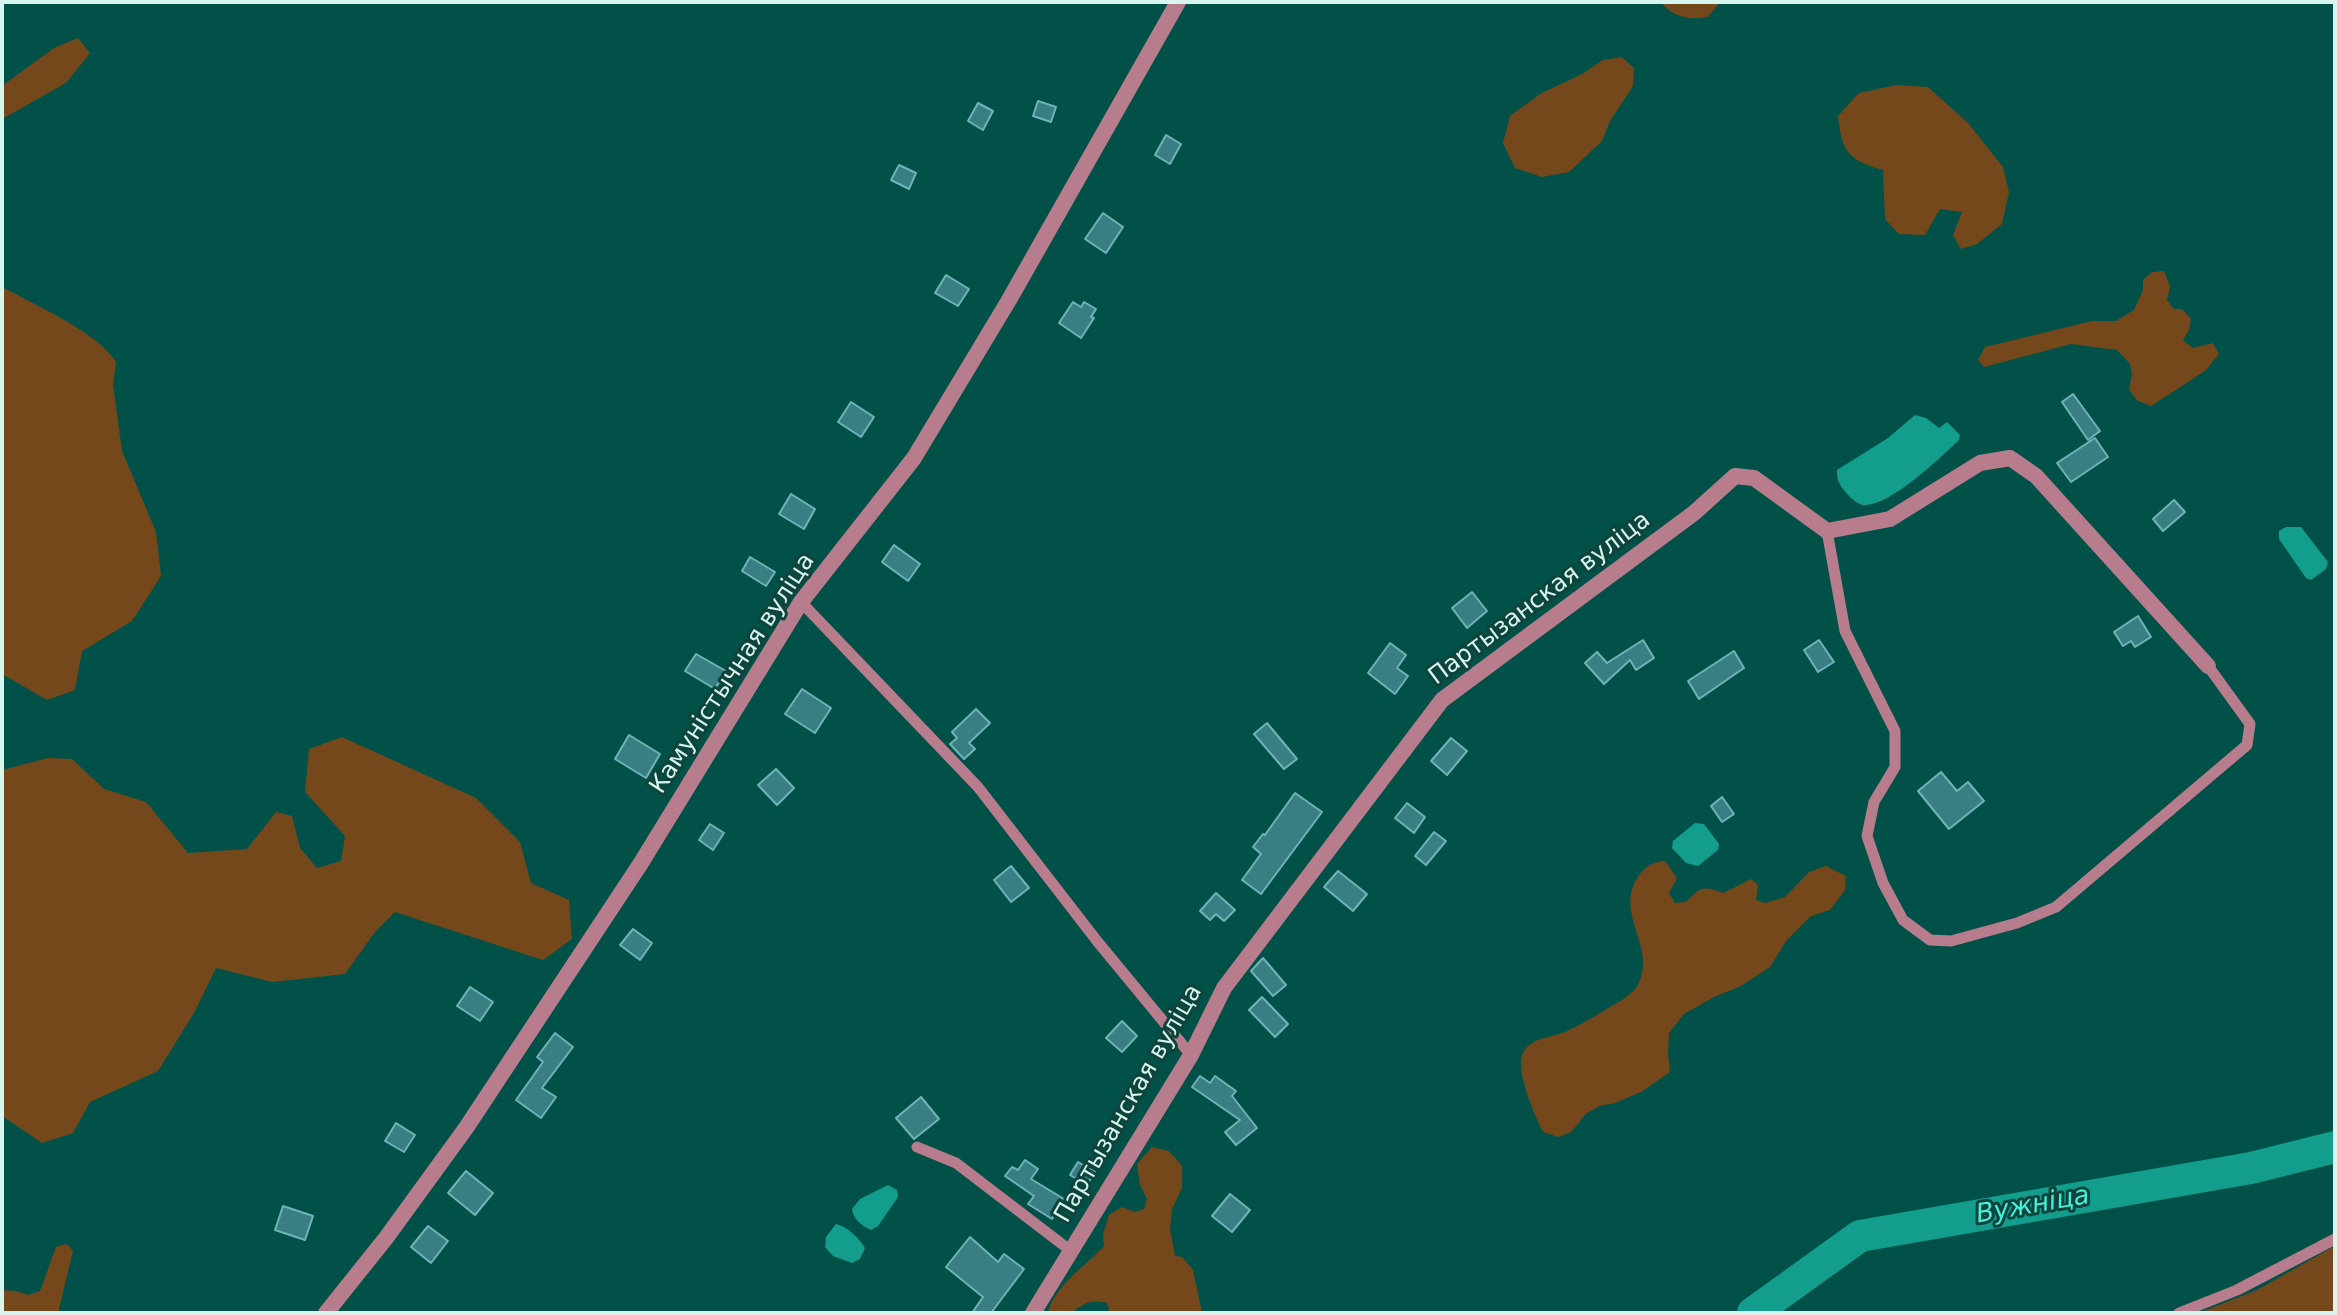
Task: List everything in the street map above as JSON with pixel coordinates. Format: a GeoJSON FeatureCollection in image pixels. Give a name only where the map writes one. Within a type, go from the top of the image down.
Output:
{"type":"FeatureCollection","features":[{"type":"Feature","properties":{"kind":"street","name":"Камуністычная вуліца"},"geometry":{"type":"LineString","coordinates":[[326,1313],[386,1238],[466,1128],[641,863],[801,602],[914,458],[1009,300],[1178,2]]}},
{"type":"Feature","properties":{"kind":"street"},"geometry":{"type":"LineString","coordinates":[[1827,531],[1890,519],[1980,463],[2010,458],[2036,476],[2208,666]]}},
{"type":"Feature","properties":{"kind":"street","name":"Партызанская вуліца"},"geometry":{"type":"LineString","coordinates":[[1033,1313],[1191,1055],[1224,988],[1442,700],[1694,513],[1735,476],[1754,478],[1827,531]]}},
{"type":"Feature","properties":{"kind":"lane"},"geometry":{"type":"LineString","coordinates":[[1827,531],[1845,631],[1895,731],[1895,767],[1874,802],[1867,836],[1883,883],[1903,920],[1930,940],[1951,941],[2017,923],[2056,907],[2247,745],[2250,724],[2208,666]]}},
{"type":"Feature","properties":{"kind":"lane"},"geometry":{"type":"LineString","coordinates":[[801,602],[978,787],[1097,941],[1191,1055]]}},
{"type":"Feature","properties":{"kind":"lane"},"geometry":{"type":"LineString","coordinates":[[917,1147],[956,1163],[1071,1251]]}},
{"type":"Feature","properties":{"kind":"lane"},"geometry":{"type":"LineString","coordinates":[[2179,1313],[2237,1290],[2335,1239]]}},
{"type":"Feature","properties":{"kind":"shaded area"},"geometry":{"type":"Polygon","coordinates":[[[1661,2],[1720,2],[1708,17],[1695,18],[1676,15],[1661,2]]]}},
{"type":"Feature","properties":{"kind":"shaded area"},"geometry":{"type":"Polygon","coordinates":[[[78,38],[90,53],[66,83],[2,119],[2,86],[54,48],[78,38]]]}},
{"type":"Feature","properties":{"kind":"shaded area"},"geometry":{"type":"Polygon","coordinates":[[[1622,57],[1634,68],[1633,86],[1610,121],[1602,141],[1569,172],[1542,177],[1515,168],[1503,143],[1510,116],[1540,94],[1603,60],[1622,57]]]}},
{"type":"Feature","properties":{"kind":"shaded area"},"geometry":{"type":"Polygon","coordinates":[[[1897,85],[1928,87],[1968,123],[2003,167],[2009,192],[2002,224],[1977,244],[1961,249],[1953,235],[1962,212],[1940,209],[1925,235],[1899,234],[1885,219],[1883,170],[1854,158],[1845,146],[1838,116],[1859,93],[1897,85]]]}},
{"type":"Feature","properties":{"kind":"shaded area"},"geometry":{"type":"Polygon","coordinates":[[[2164,271],[2170,286],[2167,300],[2174,309],[2182,309],[2191,319],[2183,340],[2193,348],[2213,343],[2219,354],[2205,371],[2151,406],[2138,401],[2129,390],[2130,364],[2117,350],[2071,344],[1984,367],[1978,360],[1985,347],[2092,321],[2116,321],[2134,310],[2143,290],[2143,280],[2152,272],[2164,271]]]}},
{"type":"Feature","properties":{"kind":"shaded area"},"geometry":{"type":"Polygon","coordinates":[[[2,287],[80,329],[116,362],[113,385],[122,451],[156,532],[161,576],[132,621],[82,651],[75,690],[47,700],[2,674],[2,287]]]}},
{"type":"Feature","properties":{"kind":"shaded area"},"geometry":{"type":"Polygon","coordinates":[[[1915,415],[1926,418],[1939,428],[1947,422],[1960,435],[1959,440],[1902,489],[1877,503],[1858,503],[1840,485],[1837,470],[1888,438],[1915,415]]]}},
{"type":"Feature","properties":{"kind":"shaded area"},"geometry":{"type":"Polygon","coordinates":[[[2286,527],[2301,527],[2328,562],[2326,569],[2311,580],[2306,578],[2279,539],[2279,531],[2286,527]]]}},
{"type":"Feature","properties":{"kind":"shaded area"},"geometry":{"type":"Polygon","coordinates":[[[342,737],[476,798],[520,842],[531,883],[569,900],[572,939],[543,960],[395,912],[375,932],[345,974],[272,982],[216,968],[194,1013],[158,1071],[90,1102],[73,1133],[42,1143],[2,1116],[2,770],[48,758],[72,759],[104,789],[146,802],[188,853],[247,849],[276,812],[292,816],[300,848],[317,868],[341,861],[345,836],[305,792],[309,749],[342,737]]]}},
{"type":"Feature","properties":{"kind":"shaded area"},"geometry":{"type":"Polygon","coordinates":[[[1695,823],[1704,824],[1719,844],[1718,850],[1698,866],[1686,863],[1672,848],[1673,841],[1695,823]]]}},
{"type":"Feature","properties":{"kind":"shaded area"},"geometry":{"type":"Polygon","coordinates":[[[1665,861],[1677,878],[1669,893],[1675,903],[1686,902],[1702,889],[1723,893],[1751,879],[1758,885],[1756,900],[1765,903],[1785,897],[1809,872],[1826,866],[1846,876],[1845,890],[1830,910],[1811,916],[1786,941],[1770,967],[1741,986],[1684,1014],[1669,1033],[1670,1072],[1641,1092],[1599,1106],[1586,1114],[1571,1132],[1558,1137],[1543,1132],[1523,1079],[1521,1058],[1524,1051],[1538,1040],[1589,1020],[1636,988],[1643,971],[1643,958],[1633,919],[1631,893],[1645,869],[1665,861]]]}},
{"type":"Feature","properties":{"kind":"shaded area"},"geometry":{"type":"Polygon","coordinates":[[[1152,1147],[1169,1151],[1182,1166],[1182,1188],[1172,1209],[1170,1229],[1175,1256],[1182,1257],[1193,1270],[1202,1313],[1110,1313],[1107,1303],[1097,1301],[1084,1304],[1071,1313],[1048,1313],[1064,1285],[1104,1246],[1103,1234],[1109,1215],[1122,1207],[1135,1212],[1144,1209],[1147,1199],[1140,1185],[1137,1164],[1152,1147]]]}},
{"type":"Feature","properties":{"kind":"shaded area"},"geometry":{"type":"Polygon","coordinates":[[[888,1185],[897,1190],[898,1197],[878,1226],[871,1230],[858,1222],[852,1209],[860,1199],[888,1185]]]}},
{"type":"Feature","properties":{"kind":"shaded area"},"geometry":{"type":"Polygon","coordinates":[[[836,1224],[849,1230],[863,1244],[865,1248],[860,1259],[852,1263],[833,1256],[825,1247],[826,1237],[836,1224]]]}},
{"type":"Feature","properties":{"kind":"shaded area"},"geometry":{"type":"Polygon","coordinates":[[[67,1244],[73,1251],[58,1313],[2,1313],[2,1290],[28,1295],[40,1291],[56,1247],[67,1244]]]}},
{"type":"Feature","properties":{"kind":"shaded area"},"geometry":{"type":"Polygon","coordinates":[[[2335,1246],[2335,1313],[2199,1313],[2257,1290],[2335,1246]]]}},
{"type":"Feature","properties":{"kind":"building"},"geometry":{"type":"Polygon","coordinates":[[[1038,101],[1056,107],[1051,122],[1033,116],[1038,101]]]}},
{"type":"Feature","properties":{"kind":"building"},"geometry":{"type":"Polygon","coordinates":[[[978,103],[993,111],[983,130],[968,121],[978,103]]]}},
{"type":"Feature","properties":{"kind":"building"},"geometry":{"type":"Polygon","coordinates":[[[1166,135],[1181,144],[1170,164],[1155,155],[1166,135]]]}},
{"type":"Feature","properties":{"kind":"building"},"geometry":{"type":"Polygon","coordinates":[[[899,165],[916,173],[909,189],[891,180],[899,165]]]}},
{"type":"Feature","properties":{"kind":"building"},"geometry":{"type":"Polygon","coordinates":[[[1103,213],[1123,227],[1106,253],[1085,239],[1103,213]]]}},
{"type":"Feature","properties":{"kind":"building"},"geometry":{"type":"Polygon","coordinates":[[[946,275],[969,289],[958,306],[935,293],[946,275]]]}},
{"type":"Feature","properties":{"kind":"building"},"geometry":{"type":"Polygon","coordinates":[[[1073,302],[1081,307],[1084,302],[1096,309],[1081,338],[1059,323],[1073,302]]]}},
{"type":"Feature","properties":{"kind":"building"},"geometry":{"type":"Polygon","coordinates":[[[2073,394],[2100,431],[2088,440],[2062,402],[2073,394]]]}},
{"type":"Feature","properties":{"kind":"building"},"geometry":{"type":"Polygon","coordinates":[[[851,402],[874,417],[861,437],[838,422],[851,402]]]}},
{"type":"Feature","properties":{"kind":"building"},"geometry":{"type":"Polygon","coordinates":[[[2095,438],[2108,457],[2071,482],[2057,463],[2095,438]]]}},
{"type":"Feature","properties":{"kind":"building"},"geometry":{"type":"Polygon","coordinates":[[[791,494],[815,509],[804,529],[779,514],[791,494]]]}},
{"type":"Feature","properties":{"kind":"building"},"geometry":{"type":"Polygon","coordinates":[[[2174,500],[2185,512],[2163,531],[2153,519],[2174,500]]]}},
{"type":"Feature","properties":{"kind":"building"},"geometry":{"type":"Polygon","coordinates":[[[894,545],[920,564],[908,581],[882,562],[894,545]]]}},
{"type":"Feature","properties":{"kind":"building"},"geometry":{"type":"Polygon","coordinates":[[[750,557],[775,572],[766,586],[742,571],[750,557]]]}},
{"type":"Feature","properties":{"kind":"building"},"geometry":{"type":"Polygon","coordinates":[[[1472,592],[1487,611],[1467,628],[1452,608],[1472,592]]]}},
{"type":"Feature","properties":{"kind":"building"},"geometry":{"type":"Polygon","coordinates":[[[2138,616],[2151,637],[2135,647],[2131,641],[2123,646],[2114,632],[2138,616]]]}},
{"type":"Feature","properties":{"kind":"building"},"geometry":{"type":"Polygon","coordinates":[[[1643,640],[1654,658],[1636,670],[1630,660],[1604,684],[1585,663],[1597,652],[1607,663],[1643,640]]]}},
{"type":"Feature","properties":{"kind":"building"},"geometry":{"type":"Polygon","coordinates":[[[1819,640],[1834,662],[1818,672],[1804,650],[1819,640]]]}},
{"type":"Feature","properties":{"kind":"building"},"geometry":{"type":"Polygon","coordinates":[[[1390,643],[1406,655],[1397,668],[1408,676],[1395,694],[1368,673],[1390,643]]]}},
{"type":"Feature","properties":{"kind":"building"},"geometry":{"type":"Polygon","coordinates":[[[1734,651],[1744,668],[1699,699],[1688,681],[1734,651]]]}},
{"type":"Feature","properties":{"kind":"building"},"geometry":{"type":"Polygon","coordinates":[[[696,654],[726,671],[715,689],[685,671],[696,654]]]}},
{"type":"Feature","properties":{"kind":"building"},"geometry":{"type":"Polygon","coordinates":[[[802,689],[831,708],[815,733],[785,714],[802,689]]]}},
{"type":"Feature","properties":{"kind":"building"},"geometry":{"type":"Polygon","coordinates":[[[976,709],[990,723],[969,743],[975,749],[964,759],[950,744],[957,738],[952,732],[976,709]]]}},
{"type":"Feature","properties":{"kind":"building"},"geometry":{"type":"Polygon","coordinates":[[[1267,723],[1297,759],[1284,769],[1254,734],[1267,723]]]}},
{"type":"Feature","properties":{"kind":"building"},"geometry":{"type":"Polygon","coordinates":[[[629,735],[660,754],[646,778],[615,759],[629,735]]]}},
{"type":"Feature","properties":{"kind":"building"},"geometry":{"type":"Polygon","coordinates":[[[1451,738],[1467,751],[1447,775],[1431,761],[1451,738]]]}},
{"type":"Feature","properties":{"kind":"building"},"geometry":{"type":"Polygon","coordinates":[[[776,769],[794,788],[777,805],[758,785],[776,769]]]}},
{"type":"Feature","properties":{"kind":"building"},"geometry":{"type":"Polygon","coordinates":[[[1941,772],[1957,791],[1968,782],[1984,801],[1949,829],[1918,791],[1941,772]]]}},
{"type":"Feature","properties":{"kind":"building"},"geometry":{"type":"Polygon","coordinates":[[[1295,793],[1322,812],[1261,894],[1242,880],[1261,854],[1253,847],[1295,793]]]}},
{"type":"Feature","properties":{"kind":"building"},"geometry":{"type":"Polygon","coordinates":[[[1722,797],[1734,814],[1722,822],[1711,806],[1722,797]]]}},
{"type":"Feature","properties":{"kind":"building"},"geometry":{"type":"Polygon","coordinates":[[[1407,803],[1425,817],[1414,833],[1395,818],[1407,803]]]}},
{"type":"Feature","properties":{"kind":"building"},"geometry":{"type":"Polygon","coordinates":[[[710,824],[724,833],[713,850],[699,840],[710,824]]]}},
{"type":"Feature","properties":{"kind":"building"},"geometry":{"type":"Polygon","coordinates":[[[1434,832],[1446,841],[1426,865],[1415,856],[1434,832]]]}},
{"type":"Feature","properties":{"kind":"building"},"geometry":{"type":"Polygon","coordinates":[[[1011,866],[1029,888],[1011,902],[994,880],[1011,866]]]}},
{"type":"Feature","properties":{"kind":"building"},"geometry":{"type":"Polygon","coordinates":[[[1338,871],[1367,894],[1353,911],[1324,887],[1338,871]]]}},
{"type":"Feature","properties":{"kind":"building"},"geometry":{"type":"Polygon","coordinates":[[[1216,893],[1235,910],[1224,921],[1216,914],[1210,920],[1200,911],[1216,893]]]}},
{"type":"Feature","properties":{"kind":"building"},"geometry":{"type":"Polygon","coordinates":[[[633,929],[652,943],[640,960],[620,945],[633,929]]]}},
{"type":"Feature","properties":{"kind":"building"},"geometry":{"type":"Polygon","coordinates":[[[1263,958],[1286,985],[1273,996],[1251,971],[1263,958]]]}},
{"type":"Feature","properties":{"kind":"building"},"geometry":{"type":"Polygon","coordinates":[[[470,987],[493,1002],[480,1021],[457,1006],[470,987]]]}},
{"type":"Feature","properties":{"kind":"building"},"geometry":{"type":"Polygon","coordinates":[[[1262,997],[1288,1024],[1275,1037],[1249,1010],[1262,997]]]}},
{"type":"Feature","properties":{"kind":"building"},"geometry":{"type":"Polygon","coordinates":[[[1122,1021],[1137,1036],[1122,1052],[1106,1038],[1122,1021]]]}},
{"type":"Feature","properties":{"kind":"building"},"geometry":{"type":"Polygon","coordinates":[[[555,1033],[573,1047],[542,1088],[556,1097],[541,1118],[516,1100],[543,1062],[537,1057],[555,1033]]]}},
{"type":"Feature","properties":{"kind":"building"},"geometry":{"type":"Polygon","coordinates":[[[1200,1076],[1210,1083],[1215,1076],[1236,1091],[1232,1096],[1257,1128],[1236,1145],[1225,1132],[1240,1120],[1192,1087],[1200,1076]]]}},
{"type":"Feature","properties":{"kind":"building"},"geometry":{"type":"Polygon","coordinates":[[[921,1097],[939,1119],[914,1139],[896,1118],[921,1097]]]}},
{"type":"Feature","properties":{"kind":"building"},"geometry":{"type":"Polygon","coordinates":[[[396,1123],[415,1135],[404,1152],[385,1141],[396,1123]]]}},
{"type":"Feature","properties":{"kind":"building"},"geometry":{"type":"Polygon","coordinates":[[[1025,1160],[1038,1169],[1031,1179],[1064,1199],[1052,1219],[1028,1204],[1034,1196],[1005,1176],[1012,1167],[1018,1170],[1025,1160]]]}},
{"type":"Feature","properties":{"kind":"building"},"geometry":{"type":"Polygon","coordinates":[[[1078,1162],[1095,1172],[1087,1185],[1070,1175],[1078,1162]]]}},
{"type":"Feature","properties":{"kind":"building"},"geometry":{"type":"Polygon","coordinates":[[[466,1171],[493,1193],[475,1215],[448,1193],[466,1171]]]}},
{"type":"Feature","properties":{"kind":"building"},"geometry":{"type":"Polygon","coordinates":[[[1230,1194],[1250,1210],[1232,1232],[1212,1216],[1230,1194]]]}},
{"type":"Feature","properties":{"kind":"building"},"geometry":{"type":"Polygon","coordinates":[[[283,1206],[313,1216],[305,1240],[275,1230],[283,1206]]]}},
{"type":"Feature","properties":{"kind":"building"},"geometry":{"type":"Polygon","coordinates":[[[428,1226],[448,1241],[431,1263],[411,1247],[428,1226]]]}},
{"type":"Feature","properties":{"kind":"building"},"geometry":{"type":"Polygon","coordinates":[[[970,1237],[998,1262],[1004,1254],[1024,1269],[991,1313],[972,1313],[983,1297],[946,1267],[970,1237]]]}},
{"type":"Feature","properties":{"kind":"waterway","name":"Вужніца"},"geometry":{"type":"LineString","coordinates":[[1753,1313],[1860,1236],[2251,1168],[2335,1147]]}}]}
